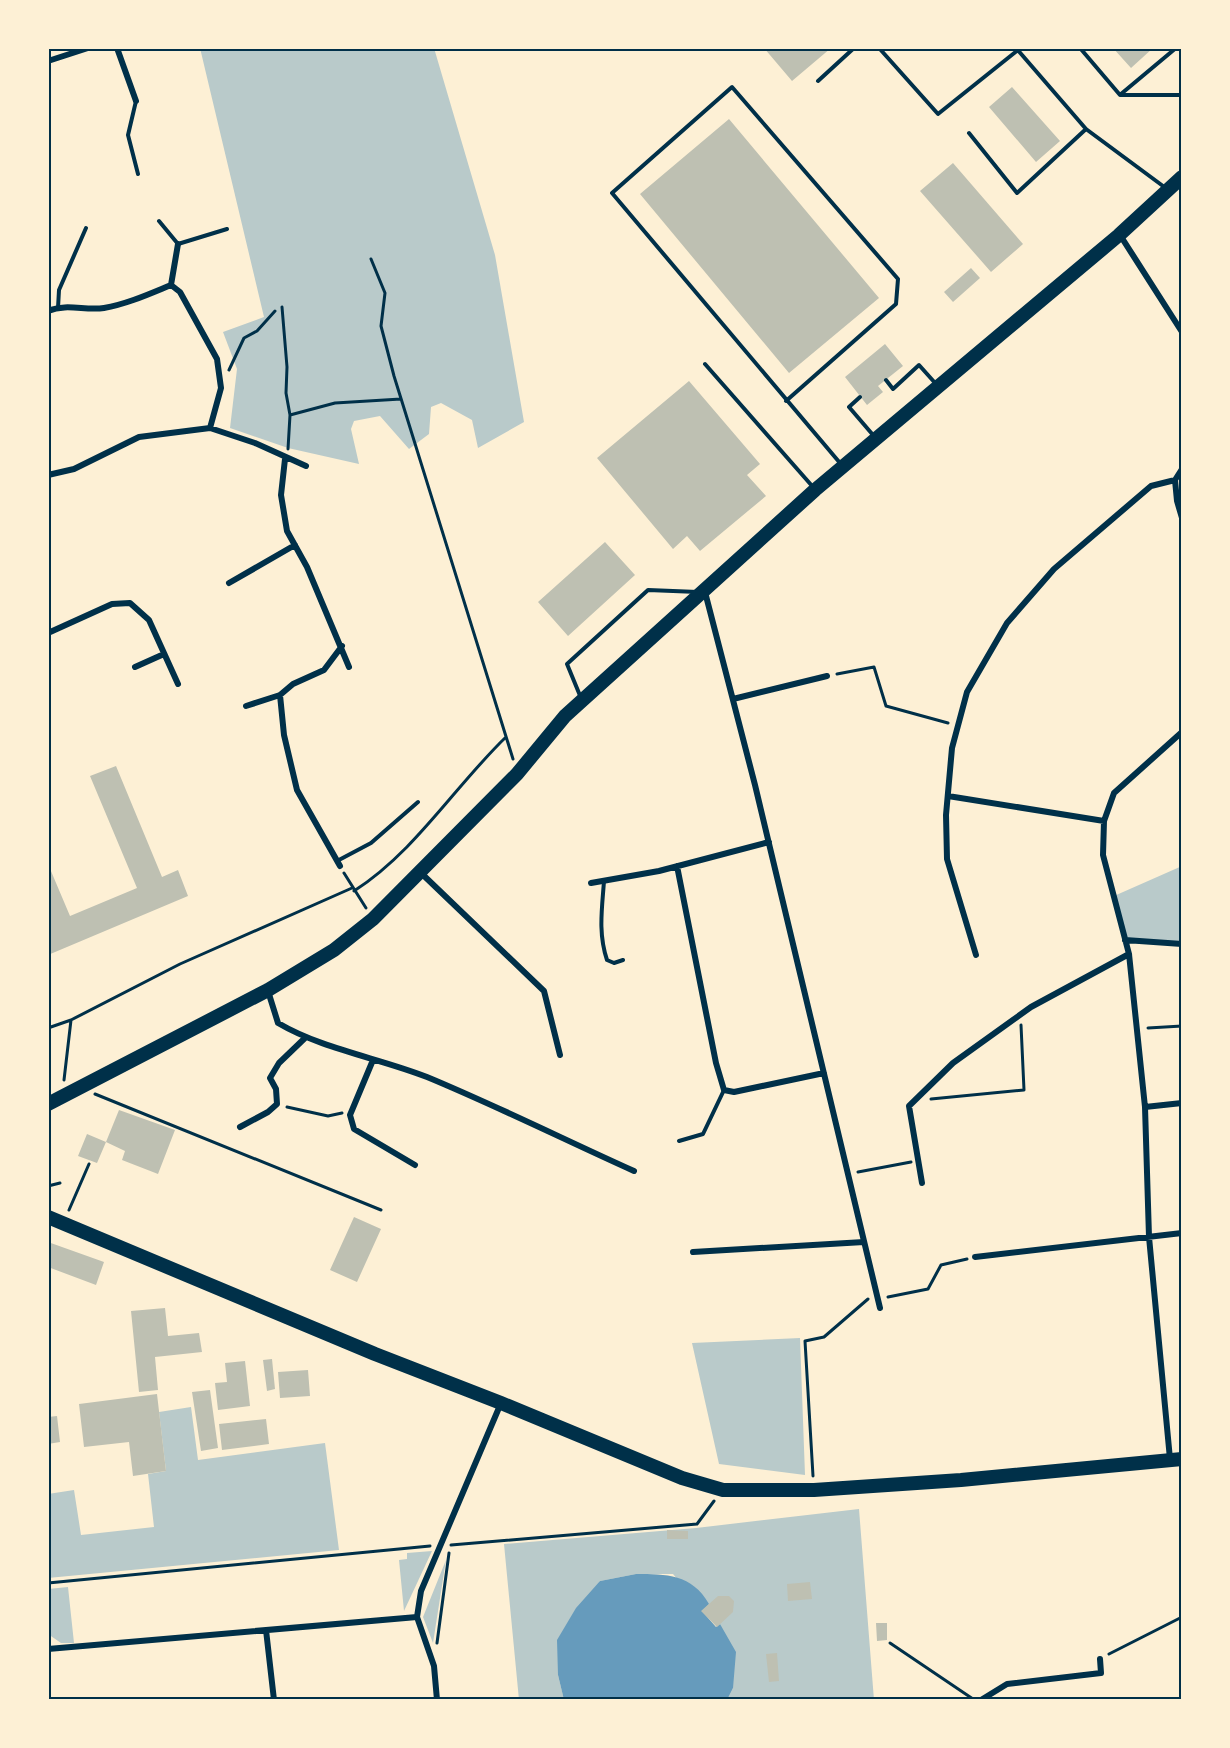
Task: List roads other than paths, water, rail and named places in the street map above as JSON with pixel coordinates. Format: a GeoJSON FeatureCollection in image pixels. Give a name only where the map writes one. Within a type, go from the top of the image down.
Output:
{"type":"FeatureCollection","features":[{"type":"Feature","properties":{"kind":"main road"},"geometry":{"type":"LineString","coordinates":[[48,1104],[268,990],[334,950],[373,919],[517,774],[565,716],[705,592],[815,490],[1119,235],[1182,177]]}},
{"type":"Feature","properties":{"kind":"main road"},"geometry":{"type":"LineString","coordinates":[[48,1217],[375,1354],[682,1478],[723,1490],[814,1490],[1176,1459]]}},
{"type":"Feature","properties":{"kind":"street"},"geometry":{"type":"LineString","coordinates":[[48,61],[88,48]]}},
{"type":"Feature","properties":{"kind":"street"},"geometry":{"type":"LineString","coordinates":[[117,48],[136,101]]}},
{"type":"Feature","properties":{"kind":"street"},"geometry":{"type":"LineString","coordinates":[[1119,235],[1182,332]]}},
{"type":"Feature","properties":{"kind":"street"},"geometry":{"type":"LineString","coordinates":[[171,285],[178,244]]}},
{"type":"Feature","properties":{"kind":"street"},"geometry":{"type":"LineString","coordinates":[[48,311],[73,306],[101,308],[131,301],[171,285]]}},
{"type":"Feature","properties":{"kind":"street"},"geometry":{"type":"LineString","coordinates":[[171,285],[180,292],[218,359],[221,388],[210,428]]}},
{"type":"Feature","properties":{"kind":"street"},"geometry":{"type":"LineString","coordinates":[[48,475],[74,469],[139,437],[210,428],[255,443],[285,459],[306,466]]}},
{"type":"Feature","properties":{"kind":"street"},"geometry":{"type":"LineString","coordinates":[[285,459],[281,495],[287,531],[342,646],[349,667]]}},
{"type":"Feature","properties":{"kind":"street"},"geometry":{"type":"LineString","coordinates":[[1182,469],[1175,480],[1176,501],[1182,518]]}},
{"type":"Feature","properties":{"kind":"street"},"geometry":{"type":"LineString","coordinates":[[976,955],[947,859],[948,796],[952,748],[967,692],[1007,623],[1054,569],[1151,486],[1175,480]]}},
{"type":"Feature","properties":{"kind":"street"},"geometry":{"type":"LineString","coordinates":[[229,583],[295,545]]}},
{"type":"Feature","properties":{"kind":"street"},"geometry":{"type":"LineString","coordinates":[[705,592],[769,842],[880,1308]]}},
{"type":"Feature","properties":{"kind":"street"},"geometry":{"type":"LineString","coordinates":[[48,633],[112,604],[130,603],[149,620],[178,684]]}},
{"type":"Feature","properties":{"kind":"street"},"geometry":{"type":"LineString","coordinates":[[246,706],[280,695],[293,684],[324,670],[342,646]]}},
{"type":"Feature","properties":{"kind":"street"},"geometry":{"type":"LineString","coordinates":[[135,668],[164,654]]}},
{"type":"Feature","properties":{"kind":"street"},"geometry":{"type":"LineString","coordinates":[[733,699],[827,676]]}},
{"type":"Feature","properties":{"kind":"street"},"geometry":{"type":"LineString","coordinates":[[280,695],[284,735],[297,790],[339,863]]}},
{"type":"Feature","properties":{"kind":"street"},"geometry":{"type":"LineString","coordinates":[[1176,1459],[1149,1237],[1145,1107],[1129,954],[1103,855],[1104,821],[1114,793],[1182,732]]}},
{"type":"Feature","properties":{"kind":"street"},"geometry":{"type":"LineString","coordinates":[[948,796],[1104,821]]}},
{"type":"Feature","properties":{"kind":"street"},"geometry":{"type":"LineString","coordinates":[[591,883],[677,866],[769,842]]}},
{"type":"Feature","properties":{"kind":"street"},"geometry":{"type":"LineString","coordinates":[[677,866],[716,1063],[724,1090],[734,1092],[824,1073]]}},
{"type":"Feature","properties":{"kind":"street"},"geometry":{"type":"LineString","coordinates":[[420,871],[544,991],[560,1055]]}},
{"type":"Feature","properties":{"kind":"street"},"geometry":{"type":"LineString","coordinates":[[1125,940],[1182,944]]}},
{"type":"Feature","properties":{"kind":"street"},"geometry":{"type":"LineString","coordinates":[[922,1183],[909,1106],[953,1063],[1021,1014],[1129,954]]}},
{"type":"Feature","properties":{"kind":"street"},"geometry":{"type":"LineString","coordinates":[[268,990],[278,1023],[305,1038],[335,1045],[426,1077],[634,1171]]}},
{"type":"Feature","properties":{"kind":"street"},"geometry":{"type":"LineString","coordinates":[[240,1127],[276,1104],[276,1089],[270,1078],[279,1063],[305,1038]]}},
{"type":"Feature","properties":{"kind":"street"},"geometry":{"type":"LineString","coordinates":[[373,1060],[350,1115],[354,1130],[415,1165]]}},
{"type":"Feature","properties":{"kind":"street"},"geometry":{"type":"LineString","coordinates":[[1145,1107],[1182,1103]]}},
{"type":"Feature","properties":{"kind":"street"},"geometry":{"type":"LineString","coordinates":[[975,1257],[1182,1233]]}},
{"type":"Feature","properties":{"kind":"street"},"geometry":{"type":"LineString","coordinates":[[693,1252],[864,1242]]}},
{"type":"Feature","properties":{"kind":"street"},"geometry":{"type":"LineString","coordinates":[[437,1700],[434,1666],[417,1617],[421,1591],[501,1403]]}},
{"type":"Feature","properties":{"kind":"street"},"geometry":{"type":"LineString","coordinates":[[48,1649],[417,1617]]}},
{"type":"Feature","properties":{"kind":"street"},"geometry":{"type":"LineString","coordinates":[[266,1630],[274,1700]]}},
{"type":"Feature","properties":{"kind":"street"},"geometry":{"type":"LineString","coordinates":[[981,1700],[1007,1684],[1101,1672],[1100,1659]]}},
{"type":"Feature","properties":{"kind":"lane"},"geometry":{"type":"LineString","coordinates":[[818,81],[854,48]]}},
{"type":"Feature","properties":{"kind":"lane"},"geometry":{"type":"LineString","coordinates":[[879,48],[938,114],[1017,49],[1086,129],[1167,189]]}},
{"type":"Feature","properties":{"kind":"lane"},"geometry":{"type":"LineString","coordinates":[[1080,48],[1120,95],[1182,95]]}},
{"type":"Feature","properties":{"kind":"lane"},"geometry":{"type":"LineString","coordinates":[[1120,95],[1176,48]]}},
{"type":"Feature","properties":{"kind":"lane"},"geometry":{"type":"LineString","coordinates":[[786,401],[896,304],[898,279],[732,87],[612,193],[786,401],[843,466]]}},
{"type":"Feature","properties":{"kind":"lane"},"geometry":{"type":"LineString","coordinates":[[136,101],[128,135],[138,174]]}},
{"type":"Feature","properties":{"kind":"lane"},"geometry":{"type":"LineString","coordinates":[[969,133],[1017,193],[1086,129]]}},
{"type":"Feature","properties":{"kind":"lane"},"geometry":{"type":"LineString","coordinates":[[159,221],[178,244],[227,230]]}},
{"type":"Feature","properties":{"kind":"lane"},"geometry":{"type":"LineString","coordinates":[[58,308],[59,290],[86,228]]}},
{"type":"Feature","properties":{"kind":"lane"},"geometry":{"type":"LineString","coordinates":[[705,364],[815,490]]}},
{"type":"Feature","properties":{"kind":"lane"},"geometry":{"type":"LineString","coordinates":[[886,380],[893,388],[919,365],[938,386]]}},
{"type":"Feature","properties":{"kind":"lane"},"geometry":{"type":"LineString","coordinates":[[861,397],[849,407],[876,438]]}},
{"type":"Feature","properties":{"kind":"lane"},"geometry":{"type":"LineString","coordinates":[[582,701],[567,664],[648,590],[705,592]]}},
{"type":"Feature","properties":{"kind":"lane"},"geometry":{"type":"LineString","coordinates":[[339,863],[371,843],[418,802]]}},
{"type":"Feature","properties":{"kind":"lane"},"geometry":{"type":"LineString","coordinates":[[604,881],[599,926],[604,950],[607,960],[614,963],[623,960]]}},
{"type":"Feature","properties":{"kind":"lane"},"geometry":{"type":"LineString","coordinates":[[679,1141],[703,1134],[724,1090]]}},
{"type":"Feature","properties":{"kind":"water"},"geometry":{"type":"Polygon","coordinates":[[[636,1574],[658,1574],[677,1578],[686,1581],[702,1594],[709,1604],[702,1611],[716,1627],[720,1624],[736,1652],[733,1688],[727,1700],[564,1700],[558,1675],[557,1640],[576,1608],[600,1581],[636,1574]]]}}]}
